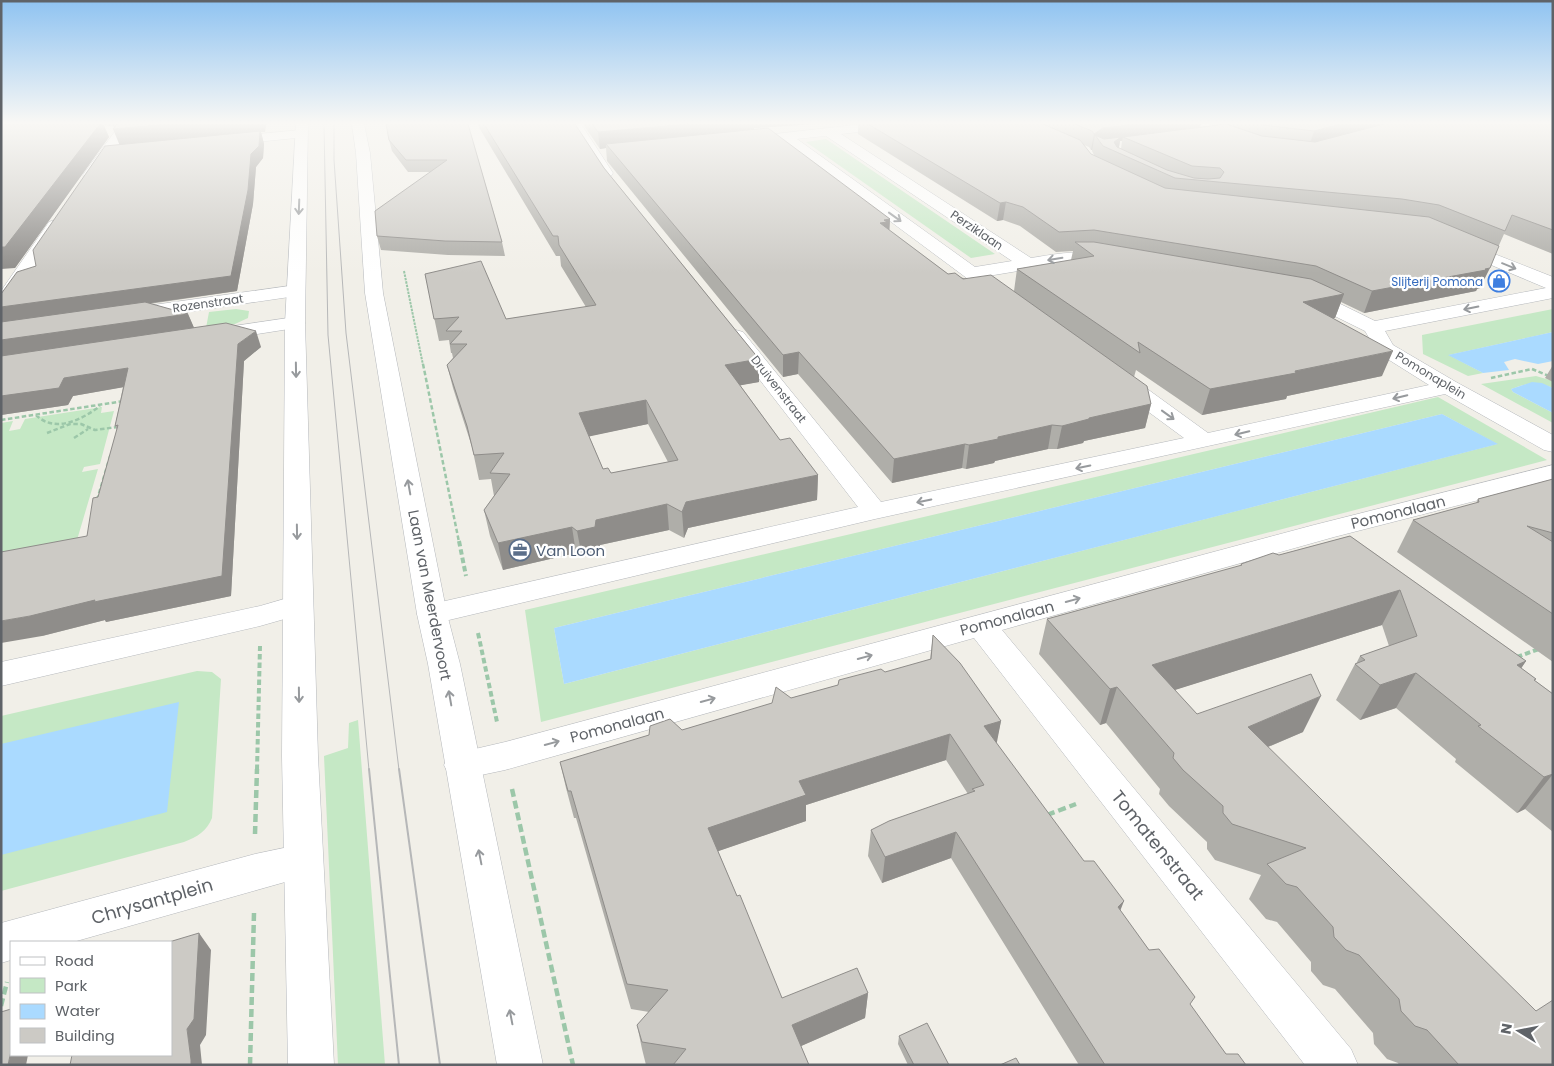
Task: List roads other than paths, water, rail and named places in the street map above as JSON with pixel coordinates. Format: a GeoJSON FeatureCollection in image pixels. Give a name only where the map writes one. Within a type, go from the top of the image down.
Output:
{"type":"FeatureCollection","features":[{"type":"Feature","properties":{"kind":"street"},"geometry":{"type":"LineString","coordinates":[[82,186],[91,174]]}},
{"type":"Feature","properties":{"kind":"street"},"geometry":{"type":"LineString","coordinates":[[300,174],[296,291],[281,325],[298,605],[303,861],[311,1065]]}},
{"type":"Feature","properties":{"kind":"street","name":"Laan van Meerdervoort"},"geometry":{"type":"LineString","coordinates":[[365,174],[374,293],[432,614],[520,1065]]}},
{"type":"Feature","properties":{"kind":"street"},"geometry":{"type":"LineString","coordinates":[[612,174],[618,189]]}},
{"type":"Feature","properties":{"kind":"street"},"geometry":{"type":"LineString","coordinates":[[836,174],[1024,311]]}},
{"type":"Feature","properties":{"kind":"street","name":"Perziklaan"},"geometry":{"type":"LineString","coordinates":[[892,174],[1028,264]]}},
{"type":"Feature","properties":{"kind":"street"},"geometry":{"type":"LineString","coordinates":[[1,304],[10,279],[66,210]]}},
{"type":"Feature","properties":{"kind":"street"},"geometry":{"type":"LineString","coordinates":[[1441,238],[1553,284]]}},
{"type":"Feature","properties":{"kind":"street"},"geometry":{"type":"LineString","coordinates":[[1028,264],[1078,256],[1128,263]]}},
{"type":"Feature","properties":{"kind":"street","name":"Perziklaan"},"geometry":{"type":"LineString","coordinates":[[972,273],[1028,264]]}},
{"type":"Feature","properties":{"kind":"street","name":"Rozenstraat"},"geometry":{"type":"LineString","coordinates":[[118,316],[296,291]]}},
{"type":"Feature","properties":{"kind":"street"},"geometry":{"type":"LineString","coordinates":[[1289,292],[1308,295],[1373,327],[1553,292]]}},
{"type":"Feature","properties":{"kind":"street","name":"Druivenstraat"},"geometry":{"type":"LineString","coordinates":[[727,323],[875,511]]}},
{"type":"Feature","properties":{"kind":"street"},"geometry":{"type":"LineString","coordinates":[[192,338],[281,325]]}},
{"type":"Feature","properties":{"kind":"street","name":"Pomonaplein"},"geometry":{"type":"LineString","coordinates":[[1373,327],[1386,348],[1448,387],[1553,445]]}},
{"type":"Feature","properties":{"kind":"street"},"geometry":{"type":"LineString","coordinates":[[1102,367],[1204,441]]}},
{"type":"Feature","properties":{"kind":"street"},"geometry":{"type":"LineString","coordinates":[[432,614],[875,511],[1448,387]]}},
{"type":"Feature","properties":{"kind":"street","name":"Pomonalaan"},"geometry":{"type":"LineString","coordinates":[[462,765],[505,756],[1324,532],[1553,473]]}},
{"type":"Feature","properties":{"kind":"street"},"geometry":{"type":"LineString","coordinates":[[1324,532],[1355,554]]}},
{"type":"Feature","properties":{"kind":"street"},"geometry":{"type":"LineString","coordinates":[[1,674],[260,616],[298,605]]}},
{"type":"Feature","properties":{"kind":"street","name":"Tomatenstraat"},"geometry":{"type":"LineString","coordinates":[[980,626],[1335,1065]]}},
{"type":"Feature","properties":{"kind":"street","name":"Chrysantplein"},"geometry":{"type":"LineString","coordinates":[[1,943],[254,872],[303,861]]}},
{"type":"Feature","properties":{"kind":"water"},"geometry":{"type":"Polygon","coordinates":[[[1553,332],[1553,361],[1538,364],[1515,359],[1504,362],[1509,370],[1483,373],[1448,355],[1553,332]]]}},
{"type":"Feature","properties":{"kind":"water"},"geometry":{"type":"Polygon","coordinates":[[[1532,382],[1542,383],[1553,388],[1553,413],[1513,392],[1511,389],[1532,382]]]}},
{"type":"Feature","properties":{"kind":"water"},"geometry":{"type":"Polygon","coordinates":[[[1442,414],[1498,444],[564,684],[554,628],[1442,414]]]}},
{"type":"Feature","properties":{"kind":"water"},"geometry":{"type":"Polygon","coordinates":[[[179,702],[167,812],[1,855],[1,744],[179,702]]]}},
{"type":"Feature","properties":{"kind":"tram line"},"geometry":{"type":"LineString","coordinates":[[325,174],[328,335],[369,770]]}},
{"type":"Feature","properties":{"kind":"tram line"},"geometry":{"type":"LineString","coordinates":[[335,174],[346,333],[399,770]]}},
{"type":"Feature","properties":{"kind":"tram line"},"geometry":{"type":"LineString","coordinates":[[369,769],[399,1065]]}},
{"type":"Feature","properties":{"kind":"tram line"},"geometry":{"type":"LineString","coordinates":[[399,769],[440,1065]]}},
{"type":"Feature","properties":{"kind":"place","name":"Slijterij Pomona"},"geometry":{"type":"Point","coordinates":[1499,281]}},
{"type":"Feature","properties":{"kind":"place","name":"Van Loon"},"geometry":{"type":"Point","coordinates":[520,550]}}]}
